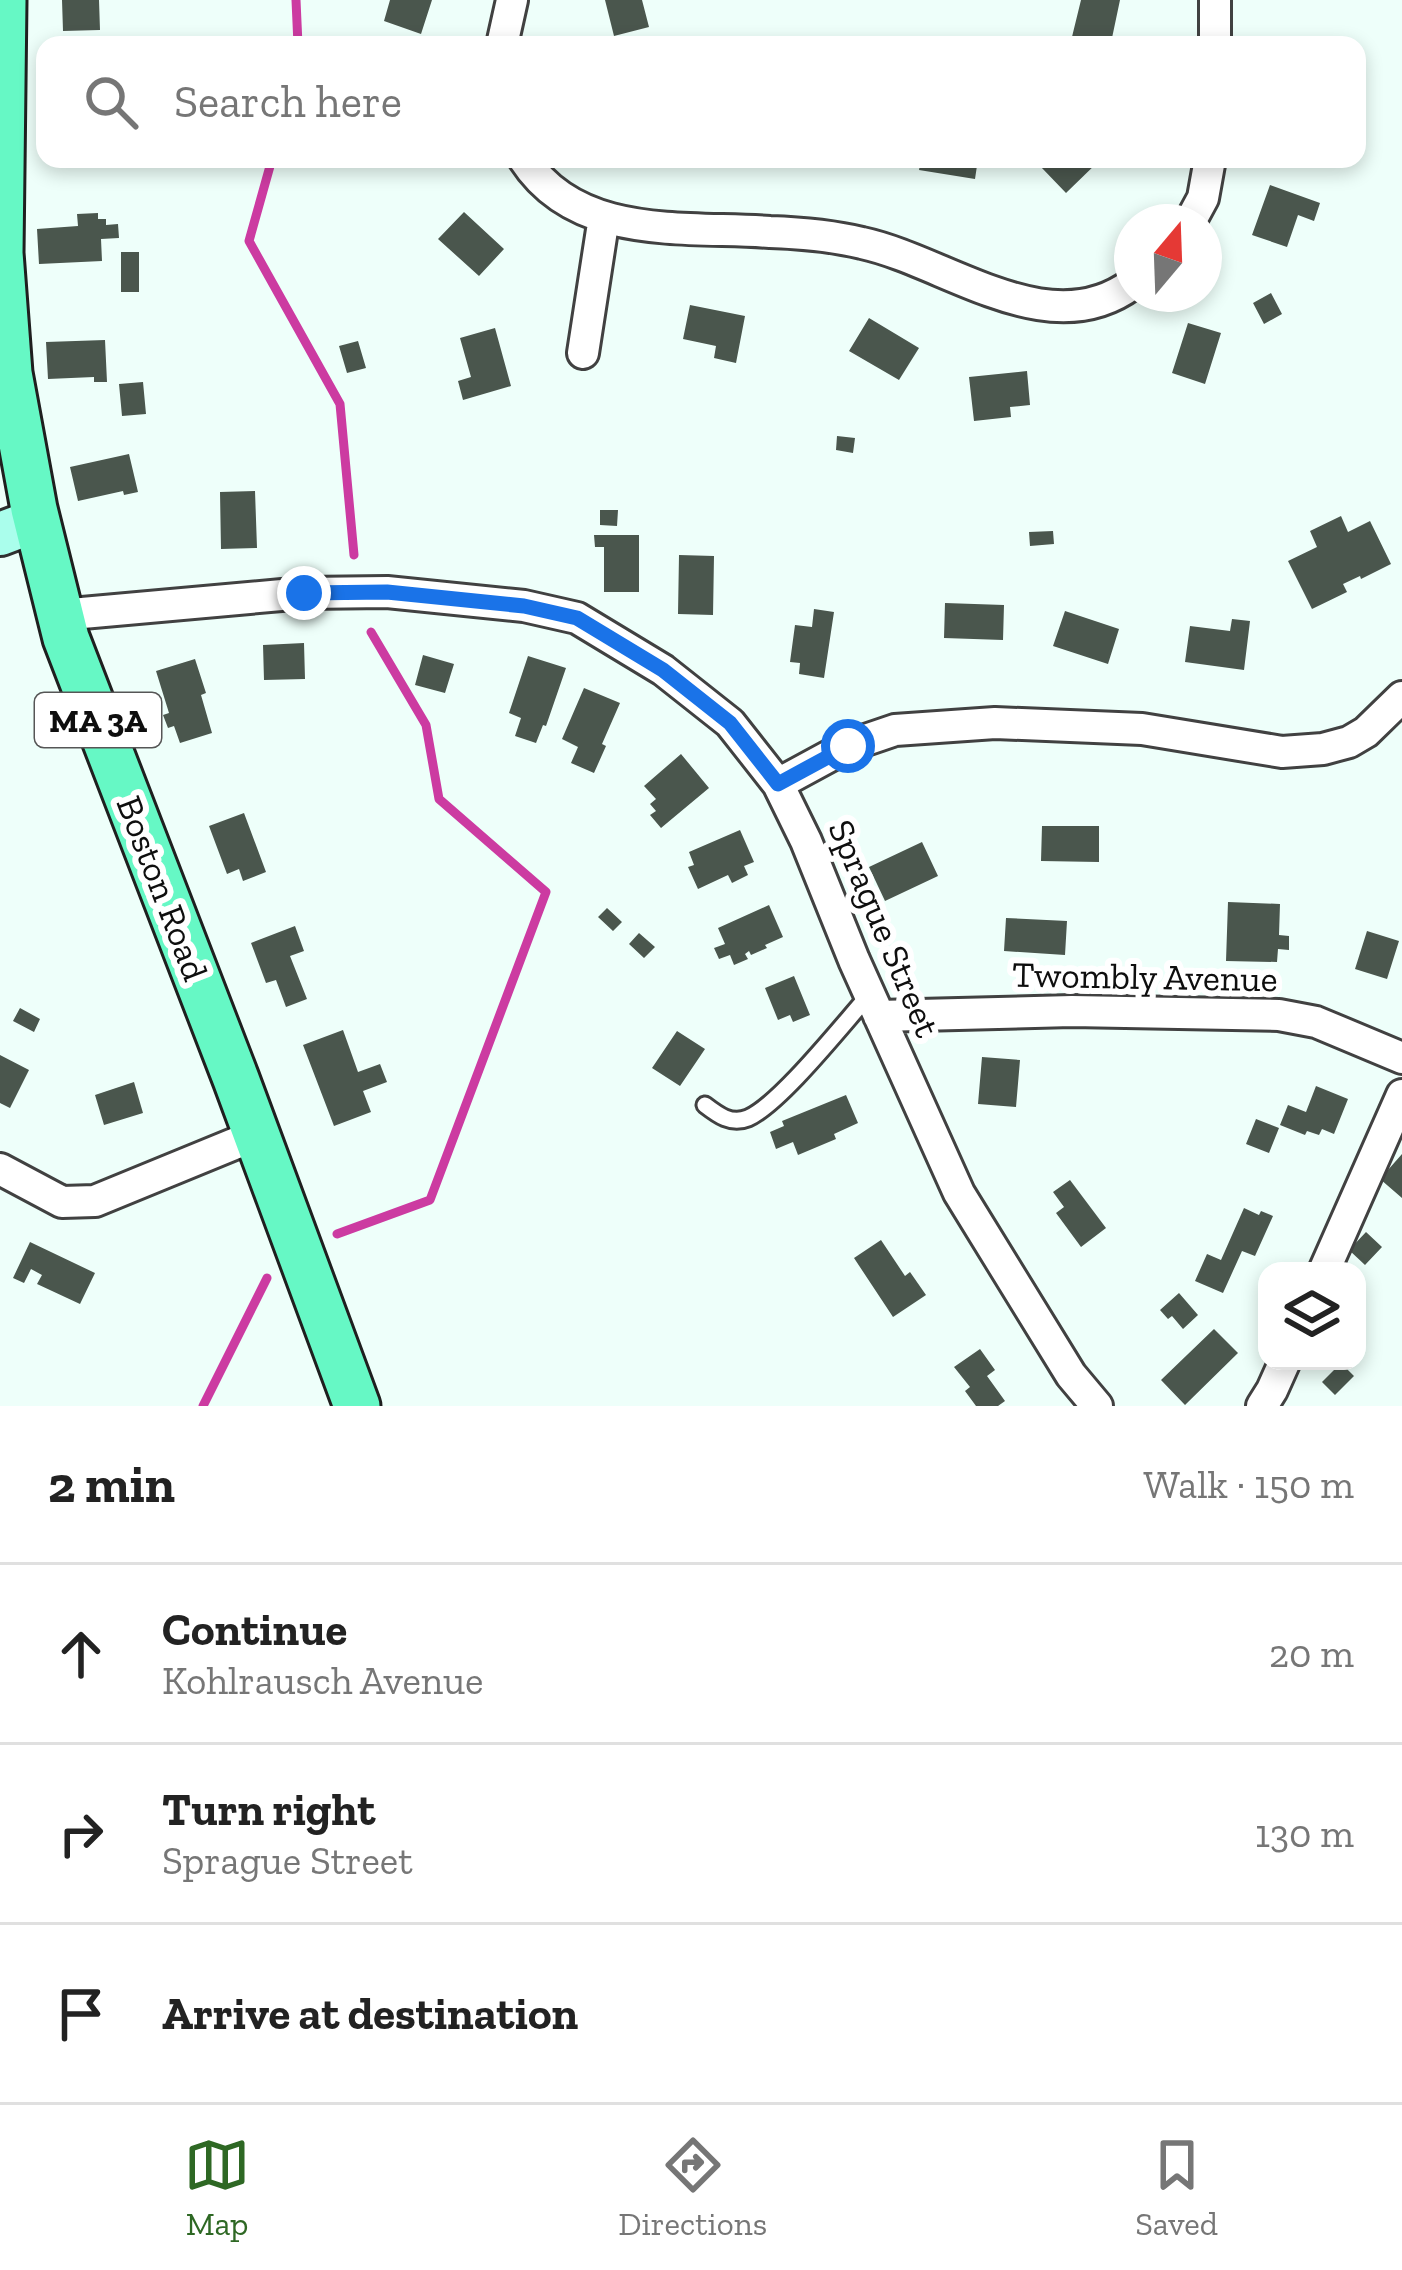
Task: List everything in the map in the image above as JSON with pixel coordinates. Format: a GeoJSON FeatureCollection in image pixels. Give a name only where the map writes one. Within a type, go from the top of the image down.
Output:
{"type":"FeatureCollection","features":[{"type":"Feature","properties":{"kind":"main road","name":"Boston Road"},"geometry":{"type":"LineString","coordinates":[[3,0],[0,253],[18,527],[60,615],[357,1406]]}},
{"type":"Feature","properties":{"kind":"street"},"geometry":{"type":"LineString","coordinates":[[504,36],[512,0]]}},
{"type":"Feature","properties":{"kind":"street"},"geometry":{"type":"LineString","coordinates":[[1214,0],[1215,36]]}},
{"type":"Feature","properties":{"kind":"street"},"geometry":{"type":"LineString","coordinates":[[532,168],[551,190],[577,208],[625,224],[771,232],[863,243],[1012,301],[1075,307],[1114,295]]}},
{"type":"Feature","properties":{"kind":"street"},"geometry":{"type":"LineString","coordinates":[[1200,204],[1208,168]]}},
{"type":"Feature","properties":{"kind":"street"},"geometry":{"type":"LineString","coordinates":[[583,353],[604,217]]}},
{"type":"Feature","properties":{"kind":"street","name":"Sprague Street"},"geometry":{"type":"LineString","coordinates":[[60,615],[304,593],[387,592],[524,606],[577,618],[663,670],[730,723],[778,784],[958,1193],[1071,1376],[1097,1406]]}},
{"type":"Feature","properties":{"kind":"street"},"geometry":{"type":"LineString","coordinates":[[778,784],[848,746],[896,730],[995,723],[1142,729],[1282,752],[1323,749],[1366,732],[1402,697]]}},
{"type":"Feature","properties":{"kind":"street","name":"Twombly Avenue"},"geometry":{"type":"LineString","coordinates":[[874,1005],[1280,1015],[1316,1022],[1402,1058]]}},
{"type":"Feature","properties":{"kind":"street"},"geometry":{"type":"LineString","coordinates":[[1328,1262],[1402,1095]]}},
{"type":"Feature","properties":{"kind":"street"},"geometry":{"type":"LineString","coordinates":[[0,1169],[62,1202],[95,1201],[256,1135]]}},
{"type":"Feature","properties":{"kind":"street"},"geometry":{"type":"LineString","coordinates":[[1262,1406],[1280,1370]]}},
{"type":"Feature","properties":{"kind":"lane"},"geometry":{"type":"LineString","coordinates":[[705,1105],[723,1119],[745,1120],[874,1005]]}},
{"type":"Feature","properties":{"kind":"building"},"geometry":{"type":"Polygon","coordinates":[[[62,0],[99,0],[100,30],[63,31],[62,0]]]}},
{"type":"Feature","properties":{"kind":"building"},"geometry":{"type":"Polygon","coordinates":[[[390,0],[432,0],[421,34],[384,21],[390,0]]]}},
{"type":"Feature","properties":{"kind":"building"},"geometry":{"type":"Polygon","coordinates":[[[605,0],[642,0],[649,27],[614,36],[605,0]]]}},
{"type":"Feature","properties":{"kind":"building"},"geometry":{"type":"Polygon","coordinates":[[[1081,0],[1120,0],[1112,36],[1072,36],[1081,0]]]}},
{"type":"Feature","properties":{"kind":"building"},"geometry":{"type":"Polygon","coordinates":[[[919,168],[977,168],[975,179],[919,168]]]}},
{"type":"Feature","properties":{"kind":"building"},"geometry":{"type":"Polygon","coordinates":[[[1042,168],[1092,168],[1066,193],[1042,168]]]}},
{"type":"Feature","properties":{"kind":"building"},"geometry":{"type":"Polygon","coordinates":[[[1270,185],[1320,203],[1314,221],[1298,215],[1287,247],[1252,235],[1270,185]]]}},
{"type":"Feature","properties":{"kind":"building"},"geometry":{"type":"Polygon","coordinates":[[[464,212],[504,249],[479,276],[438,239],[464,212]]]}},
{"type":"Feature","properties":{"kind":"building"},"geometry":{"type":"Polygon","coordinates":[[[98,213],[106,225],[118,224],[119,238],[101,239],[102,261],[39,264],[37,229],[78,226],[77,214],[98,213]]]}},
{"type":"Feature","properties":{"kind":"building"},"geometry":{"type":"Polygon","coordinates":[[[121,252],[139,252],[139,292],[121,292],[121,252]]]}},
{"type":"Feature","properties":{"kind":"building"},"geometry":{"type":"Polygon","coordinates":[[[1271,293],[1282,314],[1264,324],[1253,303],[1271,293]]]}},
{"type":"Feature","properties":{"kind":"building"},"geometry":{"type":"Polygon","coordinates":[[[690,305],[745,316],[736,363],[714,358],[716,346],[683,339],[690,305]]]}},
{"type":"Feature","properties":{"kind":"building"},"geometry":{"type":"Polygon","coordinates":[[[869,318],[919,348],[899,380],[849,351],[869,318]]]}},
{"type":"Feature","properties":{"kind":"building"},"geometry":{"type":"Polygon","coordinates":[[[1188,323],[1221,333],[1205,384],[1172,373],[1188,323]]]}},
{"type":"Feature","properties":{"kind":"building"},"geometry":{"type":"Polygon","coordinates":[[[495,328],[511,386],[463,400],[458,381],[471,377],[460,338],[495,328]]]}},
{"type":"Feature","properties":{"kind":"building"},"geometry":{"type":"Polygon","coordinates":[[[105,340],[107,382],[94,382],[94,377],[48,379],[46,342],[105,340]]]}},
{"type":"Feature","properties":{"kind":"building"},"geometry":{"type":"Polygon","coordinates":[[[358,341],[366,368],[347,373],[339,346],[358,341]]]}},
{"type":"Feature","properties":{"kind":"building"},"geometry":{"type":"Polygon","coordinates":[[[1027,371],[1030,405],[1010,407],[1011,417],[974,421],[969,377],[1027,371]]]}},
{"type":"Feature","properties":{"kind":"building"},"geometry":{"type":"Polygon","coordinates":[[[143,382],[146,414],[122,416],[119,384],[143,382]]]}},
{"type":"Feature","properties":{"kind":"building"},"geometry":{"type":"Polygon","coordinates":[[[837,436],[855,438],[853,453],[836,450],[837,436]]]}},
{"type":"Feature","properties":{"kind":"building"},"geometry":{"type":"Polygon","coordinates":[[[129,454],[138,492],[78,501],[70,467],[129,454]]]}},
{"type":"Feature","properties":{"kind":"building"},"geometry":{"type":"Polygon","coordinates":[[[255,491],[257,548],[221,549],[220,492],[255,491]]]}},
{"type":"Feature","properties":{"kind":"building"},"geometry":{"type":"Polygon","coordinates":[[[600,510],[618,510],[617,526],[600,525],[600,510]]]}},
{"type":"Feature","properties":{"kind":"building"},"geometry":{"type":"Polygon","coordinates":[[[1341,516],[1348,532],[1370,521],[1391,564],[1343,584],[1347,592],[1312,609],[1288,561],[1317,547],[1310,531],[1341,516]]]}},
{"type":"Feature","properties":{"kind":"building"},"geometry":{"type":"Polygon","coordinates":[[[1053,531],[1054,544],[1030,546],[1029,532],[1053,531]]]}},
{"type":"Feature","properties":{"kind":"building"},"geometry":{"type":"Polygon","coordinates":[[[594,535],[639,535],[639,592],[604,592],[604,547],[595,547],[594,535]]]}},
{"type":"Feature","properties":{"kind":"building"},"geometry":{"type":"Polygon","coordinates":[[[679,555],[714,556],[713,615],[678,614],[679,555]]]}},
{"type":"Feature","properties":{"kind":"building"},"geometry":{"type":"Polygon","coordinates":[[[945,603],[1004,605],[1003,640],[944,638],[945,603]]]}},
{"type":"Feature","properties":{"kind":"building"},"geometry":{"type":"Polygon","coordinates":[[[814,609],[834,612],[824,678],[799,674],[800,663],[790,662],[795,625],[812,627],[814,609]]]}},
{"type":"Feature","properties":{"kind":"building"},"geometry":{"type":"Polygon","coordinates":[[[1065,611],[1119,629],[1108,664],[1053,646],[1065,611]]]}},
{"type":"Feature","properties":{"kind":"building"},"geometry":{"type":"Polygon","coordinates":[[[1232,619],[1250,621],[1244,670],[1185,662],[1190,626],[1230,631],[1232,619]]]}},
{"type":"Feature","properties":{"kind":"building"},"geometry":{"type":"Polygon","coordinates":[[[304,643],[305,679],[264,680],[263,645],[304,643]]]}},
{"type":"Feature","properties":{"kind":"building"},"geometry":{"type":"Polygon","coordinates":[[[423,655],[454,664],[445,693],[415,685],[423,655]]]}},
{"type":"Feature","properties":{"kind":"building"},"geometry":{"type":"Polygon","coordinates":[[[528,656],[566,668],[536,743],[515,736],[521,718],[509,713],[528,656]]]}},
{"type":"Feature","properties":{"kind":"building"},"geometry":{"type":"Polygon","coordinates":[[[195,659],[212,733],[180,743],[174,726],[168,728],[163,715],[169,713],[156,671],[195,659]]]}},
{"type":"Feature","properties":{"kind":"building"},"geometry":{"type":"Polygon","coordinates":[[[584,688],[620,703],[594,773],[571,763],[578,747],[562,739],[584,688]]]}},
{"type":"Feature","properties":{"kind":"building"},"geometry":{"type":"Polygon","coordinates":[[[681,754],[709,788],[661,828],[650,815],[656,811],[650,804],[656,799],[644,786],[681,754]]]}},
{"type":"Feature","properties":{"kind":"building"},"geometry":{"type":"Polygon","coordinates":[[[244,813],[266,872],[243,881],[239,869],[227,874],[209,826],[244,813]]]}},
{"type":"Feature","properties":{"kind":"building"},"geometry":{"type":"Polygon","coordinates":[[[1042,826],[1099,826],[1099,862],[1041,861],[1042,826]]]}},
{"type":"Feature","properties":{"kind":"building"},"geometry":{"type":"Polygon","coordinates":[[[740,830],[754,862],[744,866],[748,875],[732,883],[728,875],[698,889],[688,867],[694,865],[689,852],[740,830]]]}},
{"type":"Feature","properties":{"kind":"building"},"geometry":{"type":"Polygon","coordinates":[[[922,842],[938,876],[885,901],[869,867],[922,842]]]}},
{"type":"Feature","properties":{"kind":"building"},"geometry":{"type":"Polygon","coordinates":[[[1228,902],[1280,904],[1279,935],[1289,936],[1289,950],[1278,949],[1277,962],[1226,961],[1228,902]]]}},
{"type":"Feature","properties":{"kind":"building"},"geometry":{"type":"Polygon","coordinates":[[[769,905],[783,937],[751,955],[749,951],[748,959],[734,965],[730,955],[719,959],[714,948],[725,944],[718,928],[769,905]]]}},
{"type":"Feature","properties":{"kind":"building"},"geometry":{"type":"Polygon","coordinates":[[[607,908],[622,922],[613,931],[598,917],[607,908]]]}},
{"type":"Feature","properties":{"kind":"building"},"geometry":{"type":"Polygon","coordinates":[[[1006,918],[1067,921],[1065,955],[1004,951],[1006,918]]]}},
{"type":"Feature","properties":{"kind":"building"},"geometry":{"type":"Polygon","coordinates":[[[295,926],[304,951],[290,956],[307,999],[286,1007],[276,980],[266,983],[251,943],[295,926]]]}},
{"type":"Feature","properties":{"kind":"building"},"geometry":{"type":"Polygon","coordinates":[[[1367,931],[1399,941],[1387,979],[1355,969],[1367,931]]]}},
{"type":"Feature","properties":{"kind":"building"},"geometry":{"type":"Polygon","coordinates":[[[639,933],[655,947],[644,958],[629,944],[639,933]]]}},
{"type":"Feature","properties":{"kind":"building"},"geometry":{"type":"Polygon","coordinates":[[[794,976],[810,1015],[793,1022],[790,1015],[778,1020],[765,988],[794,976]]]}},
{"type":"Feature","properties":{"kind":"building"},"geometry":{"type":"Polygon","coordinates":[[[20,1008],[40,1019],[34,1032],[13,1021],[20,1008]]]}},
{"type":"Feature","properties":{"kind":"building"},"geometry":{"type":"Polygon","coordinates":[[[343,1030],[358,1072],[380,1064],[387,1082],[363,1091],[371,1112],[334,1126],[303,1045],[343,1030]]]}},
{"type":"Feature","properties":{"kind":"building"},"geometry":{"type":"Polygon","coordinates":[[[677,1031],[705,1049],[680,1086],[652,1068],[677,1031]]]}},
{"type":"Feature","properties":{"kind":"building"},"geometry":{"type":"Polygon","coordinates":[[[0,1055],[29,1070],[10,1108],[0,1103],[0,1055]]]}},
{"type":"Feature","properties":{"kind":"building"},"geometry":{"type":"Polygon","coordinates":[[[982,1057],[1020,1060],[1016,1107],[978,1104],[982,1057]]]}},
{"type":"Feature","properties":{"kind":"building"},"geometry":{"type":"Polygon","coordinates":[[[134,1082],[143,1113],[104,1125],[95,1095],[134,1082]]]}},
{"type":"Feature","properties":{"kind":"building"},"geometry":{"type":"Polygon","coordinates":[[[1316,1086],[1348,1099],[1334,1134],[1322,1129],[1319,1135],[1307,1131],[1305,1135],[1280,1125],[1288,1105],[1306,1112],[1316,1086]]]}},
{"type":"Feature","properties":{"kind":"building"},"geometry":{"type":"Polygon","coordinates":[[[846,1095],[858,1123],[834,1134],[836,1139],[798,1155],[793,1142],[776,1149],[770,1132],[784,1126],[782,1121],[846,1095]]]}},
{"type":"Feature","properties":{"kind":"building"},"geometry":{"type":"Polygon","coordinates":[[[1256,1119],[1279,1128],[1269,1153],[1246,1144],[1256,1119]]]}},
{"type":"Feature","properties":{"kind":"building"},"geometry":{"type":"Polygon","coordinates":[[[1402,1154],[1402,1198],[1380,1179],[1402,1154]]]}},
{"type":"Feature","properties":{"kind":"building"},"geometry":{"type":"Polygon","coordinates":[[[1070,1180],[1106,1228],[1081,1247],[1056,1213],[1064,1207],[1053,1192],[1070,1180]]]}},
{"type":"Feature","properties":{"kind":"building"},"geometry":{"type":"Polygon","coordinates":[[[1244,1208],[1273,1216],[1255,1256],[1242,1251],[1223,1293],[1195,1281],[1207,1254],[1221,1260],[1244,1208]]]}},
{"type":"Feature","properties":{"kind":"building"},"geometry":{"type":"Polygon","coordinates":[[[1366,1232],[1382,1247],[1366,1264],[1349,1250],[1366,1232]]]}},
{"type":"Feature","properties":{"kind":"building"},"geometry":{"type":"Polygon","coordinates":[[[881,1240],[905,1276],[910,1272],[926,1295],[893,1317],[854,1258],[881,1240]]]}},
{"type":"Feature","properties":{"kind":"building"},"geometry":{"type":"Polygon","coordinates":[[[30,1242],[95,1273],[80,1304],[37,1284],[42,1275],[31,1269],[24,1283],[13,1278],[30,1242]]]}},
{"type":"Feature","properties":{"kind":"building"},"geometry":{"type":"Polygon","coordinates":[[[1179,1293],[1198,1315],[1183,1329],[1160,1310],[1179,1293]]]}},
{"type":"Feature","properties":{"kind":"building"},"geometry":{"type":"Polygon","coordinates":[[[1214,1329],[1238,1353],[1185,1405],[1161,1380],[1214,1329]]]}},
{"type":"Feature","properties":{"kind":"building"},"geometry":{"type":"Polygon","coordinates":[[[980,1349],[995,1370],[987,1376],[1005,1401],[998,1406],[976,1406],[965,1391],[970,1387],[954,1367],[980,1349]]]}},
{"type":"Feature","properties":{"kind":"building"},"geometry":{"type":"Polygon","coordinates":[[[1334,1370],[1348,1370],[1354,1376],[1335,1395],[1322,1382],[1334,1370]]]}},
{"type":"Feature","properties":{"kind":"waterway"},"geometry":{"type":"LineString","coordinates":[[296,0],[298,36]]}},
{"type":"Feature","properties":{"kind":"waterway"},"geometry":{"type":"LineString","coordinates":[[269,168],[249,241],[340,404],[354,555]]}},
{"type":"Feature","properties":{"kind":"waterway"},"geometry":{"type":"LineString","coordinates":[[337,1234],[430,1200],[546,892],[439,799],[426,725],[371,632]]}},
{"type":"Feature","properties":{"kind":"waterway"},"geometry":{"type":"LineString","coordinates":[[203,1406],[267,1278]]}},
{"type":"Feature","properties":{"kind":"route"},"geometry":{"type":"LineString","coordinates":[[304,593],[387,592],[524,606],[577,618],[663,670],[730,723],[778,784],[848,746]]}}]}
